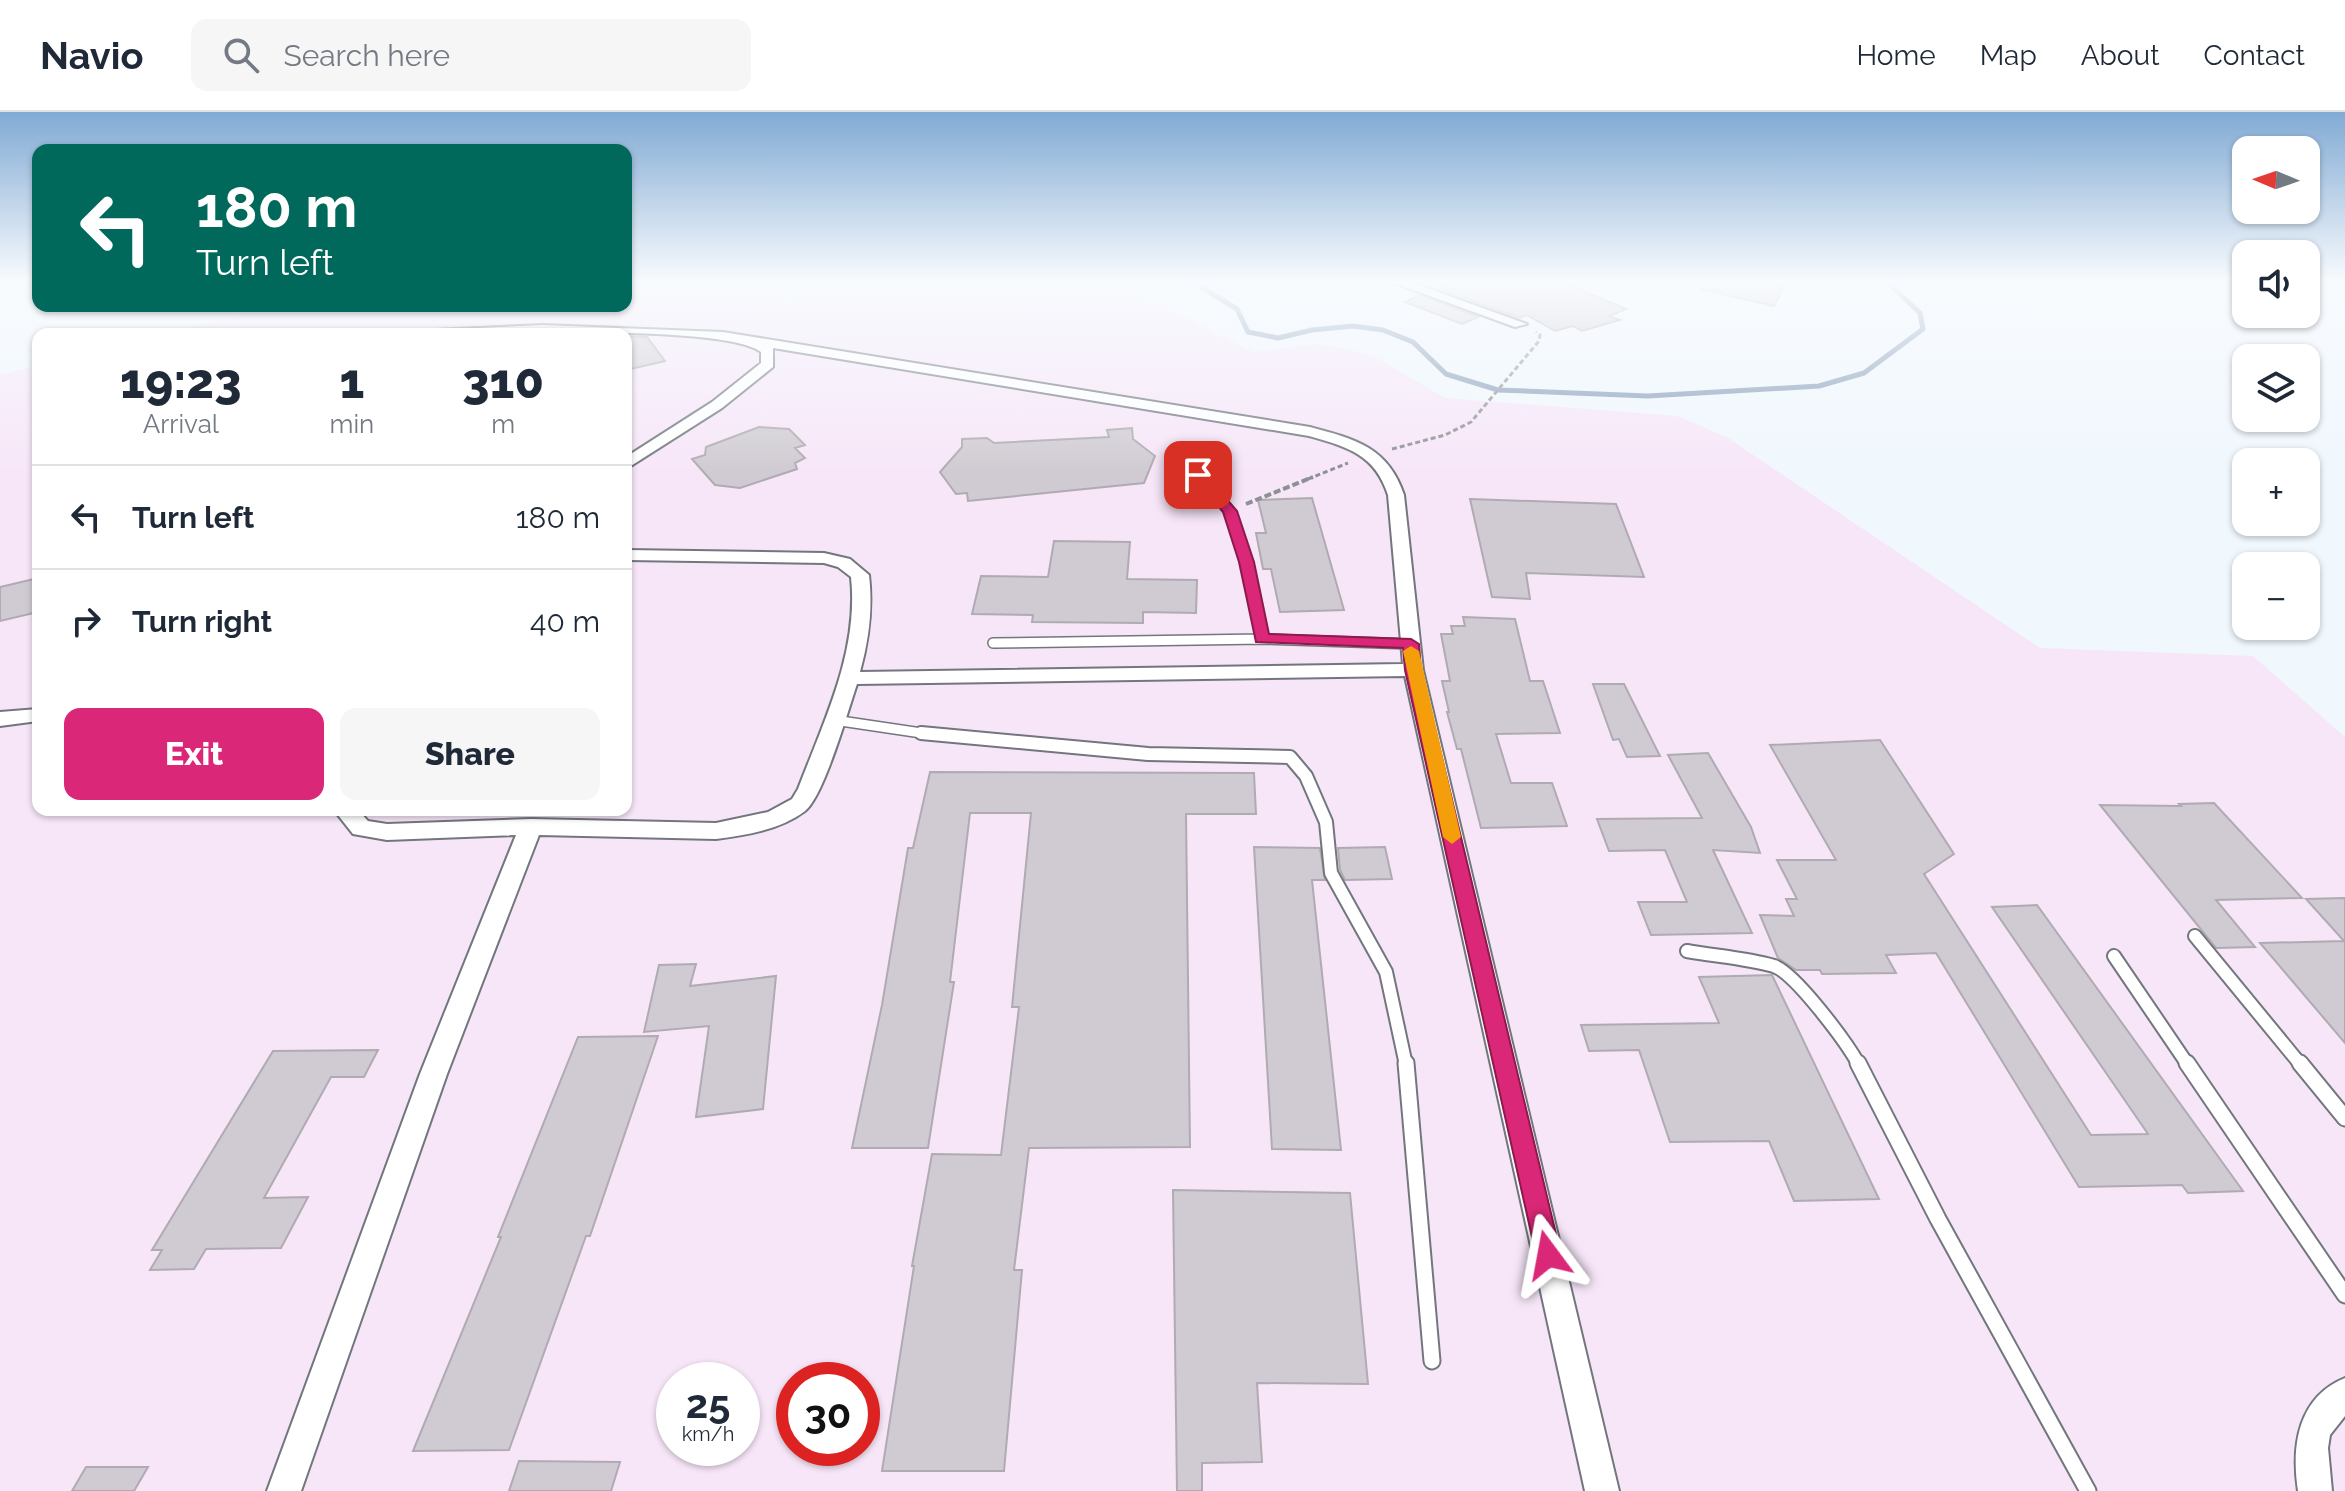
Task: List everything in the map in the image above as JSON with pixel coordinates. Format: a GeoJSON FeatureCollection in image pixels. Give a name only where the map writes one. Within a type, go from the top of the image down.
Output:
{"type":"FeatureCollection","features":[{"type":"Feature","properties":{"kind":"street"},"geometry":{"type":"LineString","coordinates":[[632,460],[750,381],[768,364],[768,351],[759,344]]}},
{"type":"Feature","properties":{"kind":"street"},"geometry":{"type":"LineString","coordinates":[[775,344],[1310,432],[1344,442],[1369,455],[1386,470],[1396,495],[1413,670],[1602,1491]]}},
{"type":"Feature","properties":{"kind":"street"},"geometry":{"type":"LineString","coordinates":[[350,816],[361,828],[387,832],[531,827],[716,831],[776,818],[800,804],[809,789],[848,678],[864,611],[860,575],[844,563],[824,558],[632,555]]}},
{"type":"Feature","properties":{"kind":"street"},"geometry":{"type":"LineString","coordinates":[[848,678],[1413,670]]}},
{"type":"Feature","properties":{"kind":"street"},"geometry":{"type":"LineString","coordinates":[[0,719],[32,716]]}},
{"type":"Feature","properties":{"kind":"street"},"geometry":{"type":"LineString","coordinates":[[284,1491],[358,1292],[444,1045],[531,827]]}},
{"type":"Feature","properties":{"kind":"street"},"geometry":{"type":"LineString","coordinates":[[2315,1491],[2310,1462],[2313,1433],[2325,1410],[2345,1394]]}},
{"type":"Feature","properties":{"kind":"lane"},"geometry":{"type":"LineString","coordinates":[[1187,459],[1230,511],[1247,562],[1262,639]]}},
{"type":"Feature","properties":{"kind":"lane"},"geometry":{"type":"LineString","coordinates":[[993,643],[1262,639],[1411,644]]}},
{"type":"Feature","properties":{"kind":"lane"},"geometry":{"type":"LineString","coordinates":[[834,720],[945,736],[1148,754],[1290,757],[1306,776],[1326,822],[1331,873],[1386,972],[1405,1056],[1432,1361]]}},
{"type":"Feature","properties":{"kind":"lane"},"geometry":{"type":"LineString","coordinates":[[2195,936],[2345,1118]]}},
{"type":"Feature","properties":{"kind":"lane"},"geometry":{"type":"LineString","coordinates":[[1687,951],[1777,967],[1818,1007],[1850,1048],[1938,1219],[2088,1491]]}},
{"type":"Feature","properties":{"kind":"lane"},"geometry":{"type":"LineString","coordinates":[[2114,956],[2345,1295]]}},
{"type":"Feature","properties":{"kind":"path"},"geometry":{"type":"LineString","coordinates":[[1230,511],[1369,455],[1445,435],[1471,422],[1536,344]]}},
{"type":"Feature","properties":{"kind":"shaded area"},"geometry":{"type":"Polygon","coordinates":[[[632,344],[1238,344],[1253,352],[1320,344],[1372,355],[1445,398],[1678,416],[1728,438],[2040,648],[2253,656],[2345,737],[2345,1491],[0,1491],[0,375],[32,367],[32,816],[632,816],[632,344]]]}},
{"type":"Feature","properties":{"kind":"building"},"geometry":{"type":"Polygon","coordinates":[[[632,344],[653,344],[665,361],[632,369],[632,344]]]}},
{"type":"Feature","properties":{"kind":"building"},"geometry":{"type":"Polygon","coordinates":[[[759,427],[789,429],[805,445],[795,448],[805,458],[795,463],[797,469],[740,488],[715,485],[692,459],[705,455],[706,447],[759,427]]]}},
{"type":"Feature","properties":{"kind":"building"},"geometry":{"type":"Polygon","coordinates":[[[1132,428],[1133,439],[1155,456],[1144,483],[968,501],[967,493],[956,494],[940,472],[962,447],[962,439],[987,438],[994,443],[1109,437],[1107,430],[1132,428]]]}},
{"type":"Feature","properties":{"kind":"building"},"geometry":{"type":"Polygon","coordinates":[[[1312,498],[1344,610],[1280,612],[1271,569],[1263,569],[1256,533],[1266,533],[1258,500],[1312,498]]]}},
{"type":"Feature","properties":{"kind":"building"},"geometry":{"type":"Polygon","coordinates":[[[1470,499],[1616,504],[1644,577],[1526,573],[1530,599],[1492,597],[1470,499]]]}},
{"type":"Feature","properties":{"kind":"building"},"geometry":{"type":"Polygon","coordinates":[[[1054,541],[1130,542],[1127,579],[1197,580],[1196,613],[1143,612],[1143,623],[1032,622],[1033,615],[972,614],[981,576],[1048,577],[1054,541]]]}},
{"type":"Feature","properties":{"kind":"building"},"geometry":{"type":"Polygon","coordinates":[[[32,579],[32,613],[0,621],[0,587],[32,579]]]}},
{"type":"Feature","properties":{"kind":"building"},"geometry":{"type":"Polygon","coordinates":[[[1463,617],[1515,619],[1530,681],[1543,681],[1560,733],[1496,734],[1511,783],[1552,783],[1567,826],[1481,828],[1461,749],[1457,749],[1447,712],[1442,681],[1450,681],[1441,634],[1453,634],[1451,626],[1465,626],[1463,617]]]}},
{"type":"Feature","properties":{"kind":"building"},"geometry":{"type":"Polygon","coordinates":[[[1593,684],[1624,684],[1660,756],[1627,757],[1619,739],[1613,740],[1593,684]]]}},
{"type":"Feature","properties":{"kind":"building"},"geometry":{"type":"Polygon","coordinates":[[[1880,740],[1954,854],[1924,874],[2091,1135],[2148,1134],[1992,907],[2037,905],[2243,1191],[2188,1193],[2182,1185],[2079,1187],[1936,953],[1886,955],[1896,973],[1822,974],[1820,970],[1796,970],[1778,958],[1760,915],[1794,916],[1786,899],[1797,899],[1777,860],[1836,860],[1770,745],[1880,740]]]}},
{"type":"Feature","properties":{"kind":"building"},"geometry":{"type":"Polygon","coordinates":[[[1708,753],[1751,827],[1760,853],[1713,850],[1752,933],[1651,935],[1638,902],[1687,902],[1665,850],[1609,851],[1597,819],[1702,818],[1668,755],[1708,753]]]}},
{"type":"Feature","properties":{"kind":"building"},"geometry":{"type":"Polygon","coordinates":[[[930,772],[1254,773],[1256,814],[1186,814],[1190,1147],[1029,1148],[1014,1270],[1022,1270],[1004,1471],[882,1471],[932,1154],[1001,1155],[1019,1007],[1012,1007],[1031,813],[970,813],[950,982],[954,982],[928,1148],[852,1148],[882,1005],[908,848],[913,848],[930,772]]]}},
{"type":"Feature","properties":{"kind":"building"},"geometry":{"type":"Polygon","coordinates":[[[2214,803],[2302,898],[2216,900],[2255,947],[2216,948],[2100,805],[2181,806],[2179,804],[2214,803]]]}},
{"type":"Feature","properties":{"kind":"building"},"geometry":{"type":"Polygon","coordinates":[[[1254,847],[1320,848],[1325,880],[1312,880],[1341,1150],[1272,1149],[1254,847]]]}},
{"type":"Feature","properties":{"kind":"building"},"geometry":{"type":"Polygon","coordinates":[[[1385,847],[1392,879],[1345,880],[1340,870],[1338,848],[1385,847]]]}},
{"type":"Feature","properties":{"kind":"building"},"geometry":{"type":"Polygon","coordinates":[[[2345,898],[2345,1043],[2260,943],[2344,941],[2306,899],[2345,898]]]}},
{"type":"Feature","properties":{"kind":"building"},"geometry":{"type":"Polygon","coordinates":[[[696,964],[690,986],[776,976],[763,1109],[696,1117],[709,1026],[644,1032],[659,965],[696,964]]]}},
{"type":"Feature","properties":{"kind":"building"},"geometry":{"type":"Polygon","coordinates":[[[1772,975],[1879,1199],[1794,1201],[1769,1141],[1670,1142],[1639,1050],[1589,1051],[1581,1025],[1719,1023],[1699,977],[1772,975]]]}},
{"type":"Feature","properties":{"kind":"building"},"geometry":{"type":"Polygon","coordinates":[[[658,1036],[590,1236],[586,1236],[509,1450],[413,1451],[501,1237],[498,1237],[578,1037],[658,1036]]]}},
{"type":"Feature","properties":{"kind":"building"},"geometry":{"type":"Polygon","coordinates":[[[378,1050],[364,1077],[331,1077],[264,1198],[308,1197],[281,1248],[206,1249],[194,1269],[150,1270],[162,1250],[152,1250],[273,1051],[378,1050]]]}},
{"type":"Feature","properties":{"kind":"building"},"geometry":{"type":"Polygon","coordinates":[[[1173,1190],[1350,1193],[1368,1384],[1257,1383],[1262,1462],[1202,1463],[1202,1491],[1177,1491],[1173,1190]]]}},
{"type":"Feature","properties":{"kind":"building"},"geometry":{"type":"Polygon","coordinates":[[[519,1461],[620,1462],[611,1491],[509,1491],[519,1461]]]}},
{"type":"Feature","properties":{"kind":"building"},"geometry":{"type":"Polygon","coordinates":[[[86,1467],[148,1467],[134,1491],[72,1491],[86,1467]]]}},
{"type":"Feature","properties":{"kind":"waterway"},"geometry":{"type":"LineString","coordinates":[[1415,344],[1446,374],[1498,390],[1648,396],[1819,386],[1864,373],[1902,344]]}},
{"type":"Feature","properties":{"kind":"slow traffic"},"geometry":{"type":"LineString","coordinates":[[1411,651],[1452,837]]}},
{"type":"Feature","properties":{"kind":"route"},"geometry":{"type":"LineString","coordinates":[[1198,475],[1230,511],[1247,562],[1262,639],[1411,644],[1413,670],[1548,1255]]}}]}
